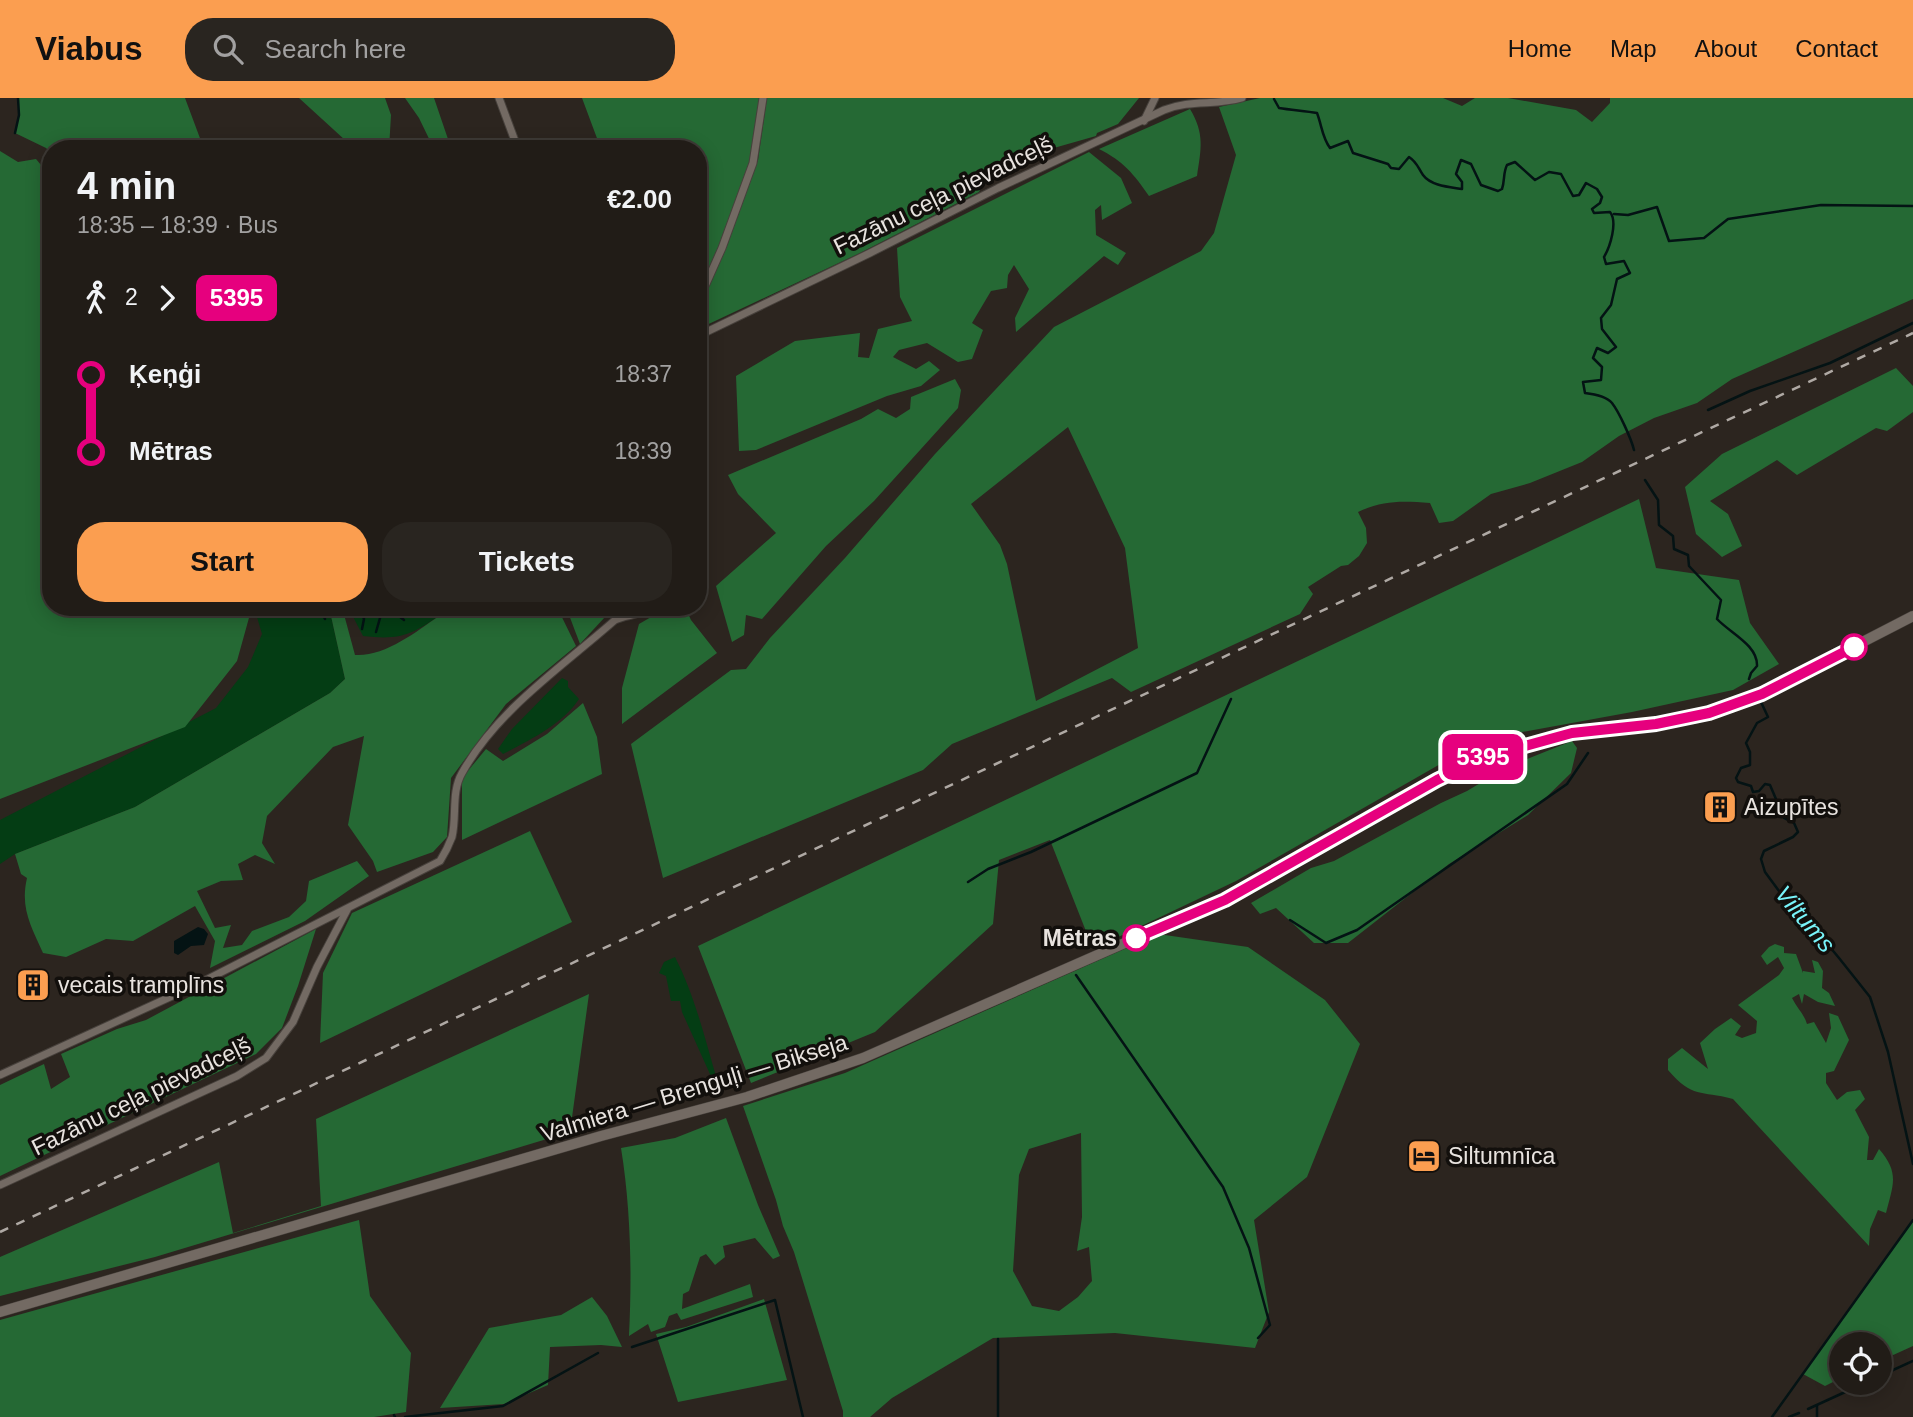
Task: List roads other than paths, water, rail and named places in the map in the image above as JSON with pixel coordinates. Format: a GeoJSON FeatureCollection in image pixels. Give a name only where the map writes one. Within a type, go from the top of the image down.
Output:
{"type":"FeatureCollection","features":[{"type":"Feature","properties":{"kind":"main road","name":"Valmiera — Brenguļi — Bikseja"},"geometry":{"type":"LineString","coordinates":[[0,1312],[601,1136],[747,1097],[863,1058],[1225,900],[1437,780],[1485,757],[1572,733],[1656,724],[1709,713],[1762,694],[1913,616]]}},
{"type":"Feature","properties":{"kind":"street"},"geometry":{"type":"LineString","coordinates":[[499,98],[515,140]]}},
{"type":"Feature","properties":{"kind":"street"},"geometry":{"type":"LineString","coordinates":[[707,282],[753,163],[763,98]]}},
{"type":"Feature","properties":{"kind":"street"},"geometry":{"type":"LineString","coordinates":[[1143,121],[1155,98]]}},
{"type":"Feature","properties":{"kind":"street","name":"Fazānu ceļa pievadceļš"},"geometry":{"type":"LineString","coordinates":[[707,332],[998,188],[1181,103],[1242,98]]}},
{"type":"Feature","properties":{"kind":"street"},"geometry":{"type":"LineString","coordinates":[[0,1075],[194,986],[440,861],[452,835],[457,787],[462,774],[487,738],[522,697],[623,616]]}},
{"type":"Feature","properties":{"kind":"street","name":"Fazānu ceļa pievadceļš"},"geometry":{"type":"LineString","coordinates":[[0,1185],[237,1076],[266,1058],[293,1022],[347,909]]}},
{"type":"Feature","properties":{"kind":"waterway"},"geometry":{"type":"LineString","coordinates":[[15,133],[19,115],[18,98]]}},
{"type":"Feature","properties":{"kind":"waterway","name":"Viltums"},"geometry":{"type":"LineString","coordinates":[[1274,99],[1279,108],[1317,113],[1330,148],[1348,141],[1353,153],[1399,169],[1409,157],[1426,179],[1441,185],[1462,189],[1462,182],[1456,174],[1461,160],[1471,164],[1481,185],[1498,191],[1502,189],[1507,165],[1515,162],[1535,180],[1549,172],[1561,174],[1573,196],[1579,195],[1586,183],[1597,189],[1602,197],[1600,203],[1592,209],[1594,213],[1610,212],[1613,222],[1611,241],[1604,257],[1606,264],[1624,261],[1630,273],[1617,279],[1611,305],[1601,318],[1602,329],[1616,347],[1608,353],[1597,348],[1593,358],[1602,367],[1601,380],[1583,382],[1585,393],[1603,397],[1612,403],[1634,450]]}},
{"type":"Feature","properties":{"kind":"waterway"},"geometry":{"type":"LineString","coordinates":[[1614,214],[1628,215],[1657,207],[1669,241],[1704,238],[1728,219],[1821,205],[1913,206]]}},
{"type":"Feature","properties":{"kind":"waterway"},"geometry":{"type":"LineString","coordinates":[[1708,410],[1750,391],[1830,363],[1913,323]]}},
{"type":"Feature","properties":{"kind":"waterway","name":"Viltums"},"geometry":{"type":"LineString","coordinates":[[1645,480],[1658,500],[1659,525],[1673,536],[1674,549],[1688,555],[1689,566],[1721,600],[1717,619],[1753,652],[1757,666],[1749,679]]}},
{"type":"Feature","properties":{"kind":"waterway"},"geometry":{"type":"LineString","coordinates":[[362,629],[363,616]]}},
{"type":"Feature","properties":{"kind":"waterway"},"geometry":{"type":"LineString","coordinates":[[376,632],[379,616]]}},
{"type":"Feature","properties":{"kind":"waterway"},"geometry":{"type":"LineString","coordinates":[[399,616],[404,620]]}},
{"type":"Feature","properties":{"kind":"waterway"},"geometry":{"type":"LineString","coordinates":[[968,882],[988,869],[1031,852],[1197,773],[1231,699]]}},
{"type":"Feature","properties":{"kind":"waterway","name":"Viltums"},"geometry":{"type":"LineString","coordinates":[[1761,702],[1768,717],[1757,723],[1746,743],[1750,752],[1750,765],[1741,768],[1736,778],[1738,782],[1751,786],[1753,792],[1759,791],[1765,784],[1770,785],[1784,818],[1794,823],[1798,832],[1764,851],[1761,859],[1765,872],[1870,997],[1888,1052],[1913,1164]]}},
{"type":"Feature","properties":{"kind":"waterway"},"geometry":{"type":"LineString","coordinates":[[1290,920],[1326,943],[1357,930],[1567,784],[1588,753]]}},
{"type":"Feature","properties":{"kind":"waterway"},"geometry":{"type":"LineString","coordinates":[[1076,975],[1223,1187],[1249,1248],[1270,1325],[1258,1338]]}},
{"type":"Feature","properties":{"kind":"waterway"},"geometry":{"type":"LineString","coordinates":[[1772,1417],[1913,1220]]}},
{"type":"Feature","properties":{"kind":"waterway"},"geometry":{"type":"LineString","coordinates":[[632,1347],[775,1300],[803,1417]]}},
{"type":"Feature","properties":{"kind":"waterway"},"geometry":{"type":"LineString","coordinates":[[998,1339],[998,1417]]}},
{"type":"Feature","properties":{"kind":"waterway"},"geometry":{"type":"LineString","coordinates":[[405,1417],[503,1406],[598,1353]]}},
{"type":"Feature","properties":{"kind":"waterway"},"geometry":{"type":"LineString","coordinates":[[1892,1371],[1913,1361]]}},
{"type":"Feature","properties":{"kind":"waterway"},"geometry":{"type":"LineString","coordinates":[[1808,1409],[1839,1395]]}},
{"type":"Feature","properties":{"kind":"waterway"},"geometry":{"type":"LineString","coordinates":[[1817,1406],[1817,1417]]}},
{"type":"Feature","properties":{"kind":"waterway"},"geometry":{"type":"LineString","coordinates":[[1789,1417],[1799,1413]]}},
{"type":"Feature","properties":{"kind":"railway"},"geometry":{"type":"LineString","coordinates":[[0,1232],[1913,333]]}},
{"type":"Feature","properties":{"kind":"place","name":"Aizupītes"},"geometry":{"type":"Point","coordinates":[1720,807]}},
{"type":"Feature","properties":{"kind":"place","name":"Mētras"},"geometry":{"type":"Point","coordinates":[1136,938]}},
{"type":"Feature","properties":{"kind":"place","name":"vecais tramplīns"},"geometry":{"type":"Point","coordinates":[33,985]}},
{"type":"Feature","properties":{"kind":"place","name":"Siltumnīca"},"geometry":{"type":"Point","coordinates":[1424,1156]}}]}
